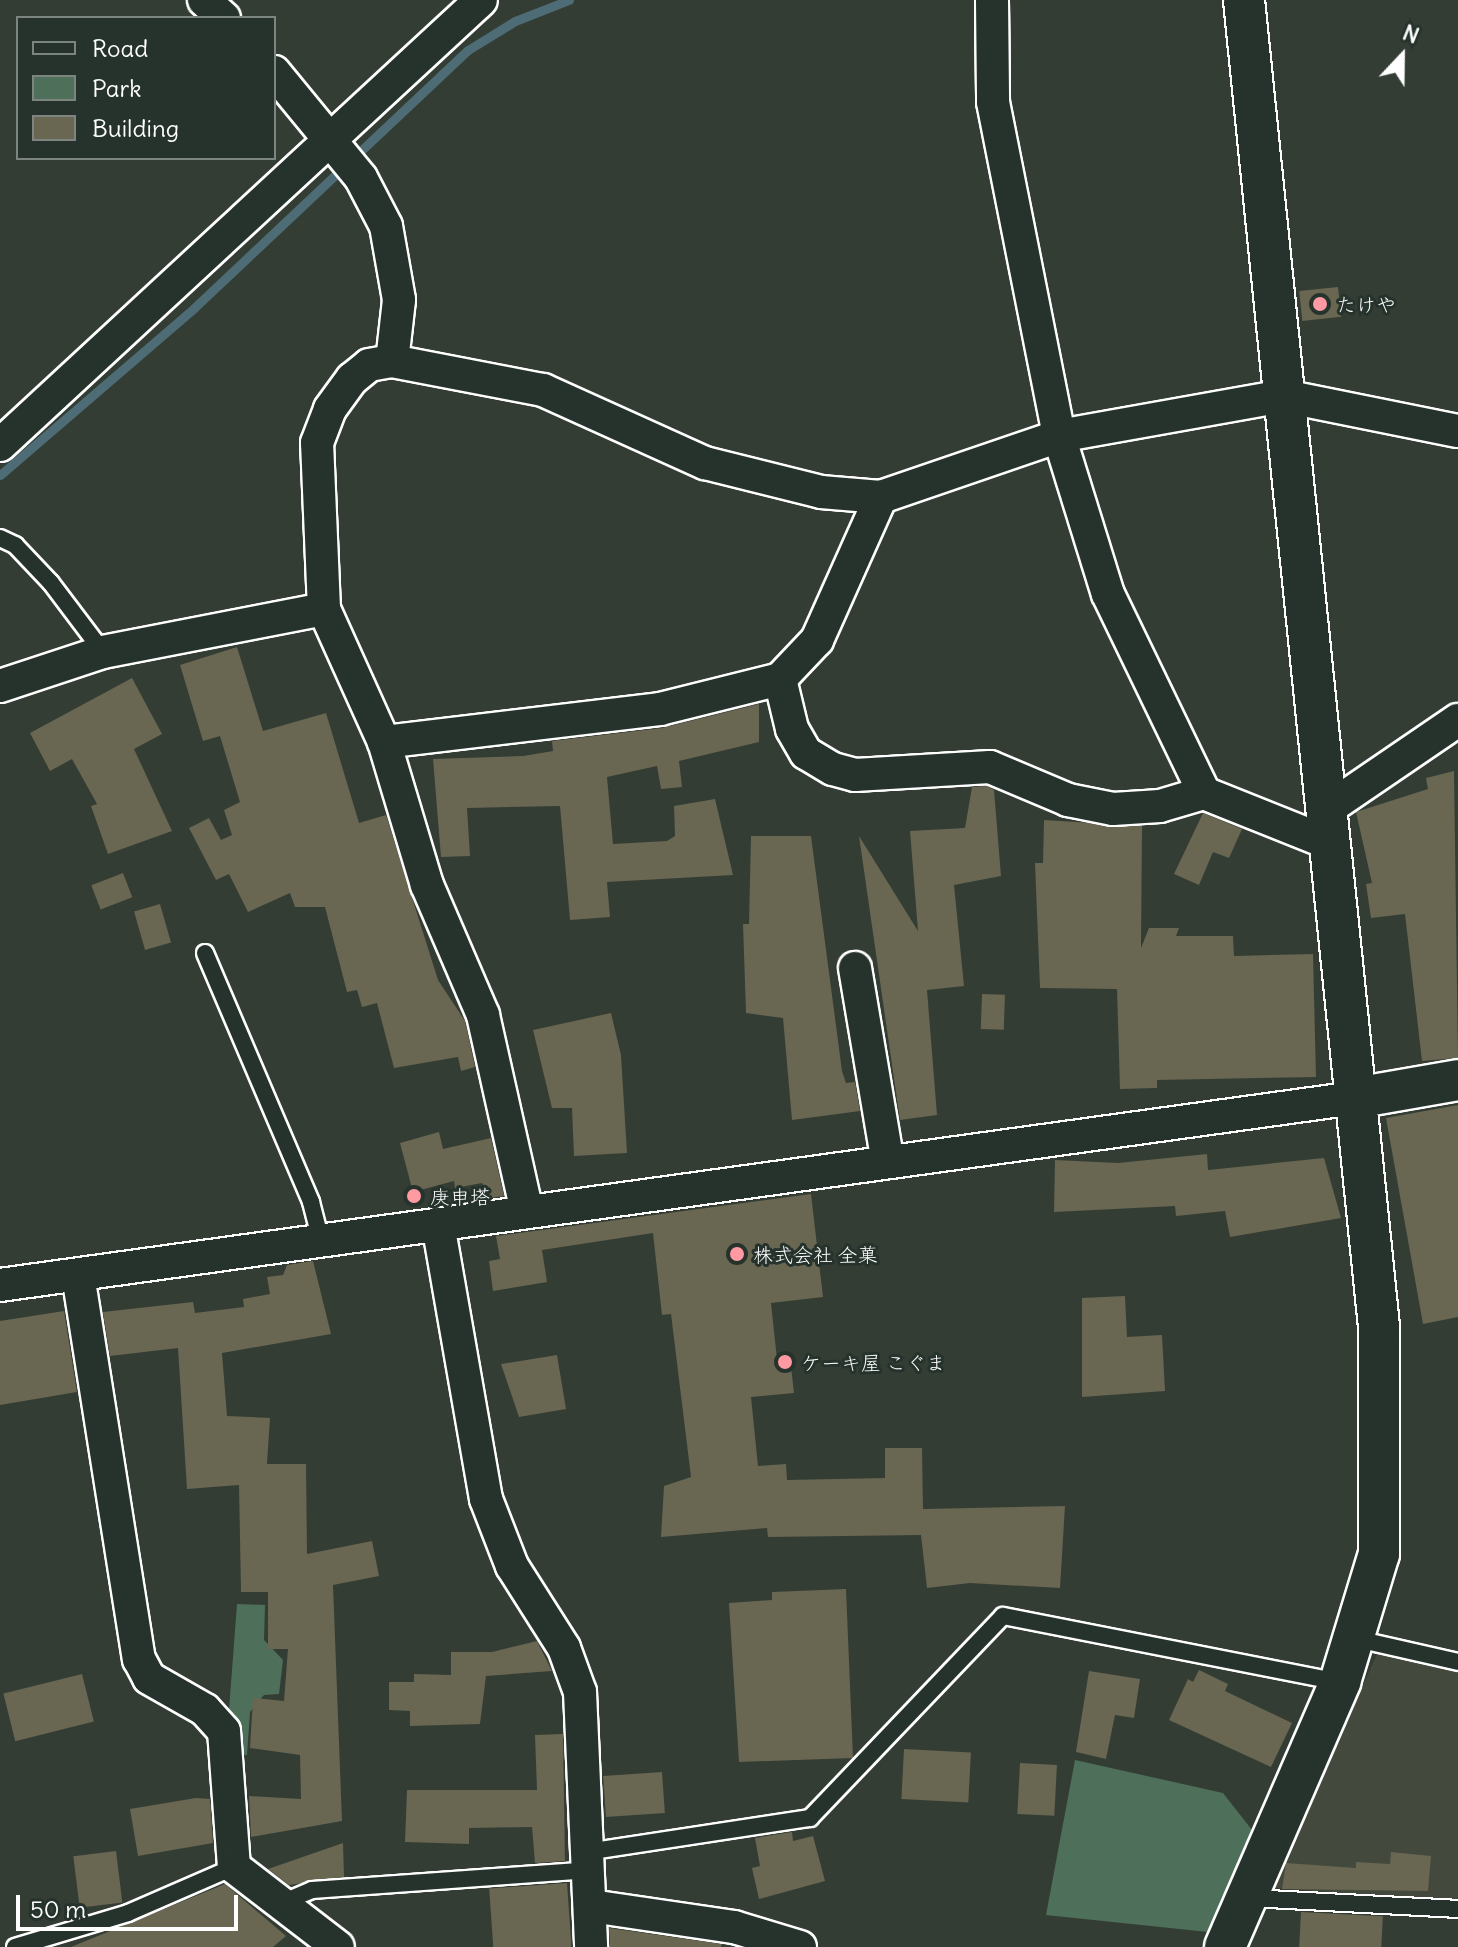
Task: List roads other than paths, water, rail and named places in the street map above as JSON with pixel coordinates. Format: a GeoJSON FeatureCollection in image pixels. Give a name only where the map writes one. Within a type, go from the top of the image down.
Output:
{"type":"FeatureCollection","features":[{"type":"Feature","properties":{"kind":"street"},"geometry":{"type":"LineString","coordinates":[[204,0],[222,16]]}},
{"type":"Feature","properties":{"kind":"street"},"geometry":{"type":"LineString","coordinates":[[0,445],[481,0]]}},
{"type":"Feature","properties":{"kind":"street"},"geometry":{"type":"LineString","coordinates":[[992,0],[993,102],[1059,436],[1108,594],[1204,793]]}},
{"type":"Feature","properties":{"kind":"street"},"geometry":{"type":"LineString","coordinates":[[1225,1947],[1243,1897],[1357,1639],[1379,1554],[1379,1343],[1244,0]]}},
{"type":"Feature","properties":{"kind":"street"},"geometry":{"type":"LineString","coordinates":[[276,74],[361,178],[393,250],[399,300],[392,361]]}},
{"type":"Feature","properties":{"kind":"street"},"geometry":{"type":"LineString","coordinates":[[527,1212],[483,1015],[427,885],[384,742],[324,609],[317,443],[330,409],[352,379],[369,365],[392,361],[543,390],[705,463],[821,492],[881,497],[1059,436],[1284,396],[1458,431]]}},
{"type":"Feature","properties":{"kind":"street"},"geometry":{"type":"LineString","coordinates":[[384,742],[660,709],[780,679],[817,640],[881,497]]}},
{"type":"Feature","properties":{"kind":"street"},"geometry":{"type":"LineString","coordinates":[[0,686],[103,652],[324,609]]}},
{"type":"Feature","properties":{"kind":"street"},"geometry":{"type":"LineString","coordinates":[[780,679],[792,729],[806,753],[833,769],[855,775],[990,767],[1068,800],[1113,809],[1160,806],[1204,793],[1328,827]]}},
{"type":"Feature","properties":{"kind":"street"},"geometry":{"type":"LineString","coordinates":[[1328,827],[1458,720]]}},
{"type":"Feature","properties":{"kind":"street"},"geometry":{"type":"LineString","coordinates":[[855,968],[887,1158]]}},
{"type":"Feature","properties":{"kind":"street"},"geometry":{"type":"LineString","coordinates":[[0,1285],[527,1212],[887,1158],[1355,1098],[1458,1080]]}},
{"type":"Feature","properties":{"kind":"street"},"geometry":{"type":"LineString","coordinates":[[438,1224],[486,1499],[512,1566],[575,1669],[591,1947]]}},
{"type":"Feature","properties":{"kind":"street"},"geometry":{"type":"LineString","coordinates":[[78,1275],[139,1659],[158,1686],[205,1710],[224,1731],[234,1867],[286,1901],[338,1947]]}},
{"type":"Feature","properties":{"kind":"street"},"geometry":{"type":"LineString","coordinates":[[591,1906],[734,1927],[800,1947]]}},
{"type":"Feature","properties":{"kind":"lane"},"geometry":{"type":"LineString","coordinates":[[0,538],[15,545],[51,583],[103,652]]}},
{"type":"Feature","properties":{"kind":"lane"},"geometry":{"type":"LineString","coordinates":[[205,953],[311,1202],[321,1241]]}},
{"type":"Feature","properties":{"kind":"lane"},"geometry":{"type":"LineString","coordinates":[[286,1901],[312,1890],[588,1861],[810,1818],[1003,1616],[1340,1682]]}},
{"type":"Feature","properties":{"kind":"lane"},"geometry":{"type":"LineString","coordinates":[[1357,1639],[1458,1662]]}},
{"type":"Feature","properties":{"kind":"lane"},"geometry":{"type":"LineString","coordinates":[[15,1947],[128,1913],[234,1867]]}},
{"type":"Feature","properties":{"kind":"lane"},"geometry":{"type":"LineString","coordinates":[[1243,1897],[1458,1909]]}},
{"type":"Feature","properties":{"kind":"waterway"},"geometry":{"type":"LineString","coordinates":[[0,475],[194,308],[468,50],[515,21],[569,0]]}},
{"type":"Feature","properties":{"kind":"place","name":"たけや"},"geometry":{"type":"Point","coordinates":[1320,304]}},
{"type":"Feature","properties":{"kind":"place","name":"庚申塔"},"geometry":{"type":"Point","coordinates":[414,1196]}},
{"type":"Feature","properties":{"kind":"place","name":"株式会社 全菓"},"geometry":{"type":"Point","coordinates":[737,1254]}},
{"type":"Feature","properties":{"kind":"place","name":"ケーキ屋 こぐま"},"geometry":{"type":"Point","coordinates":[785,1362]}}]}
